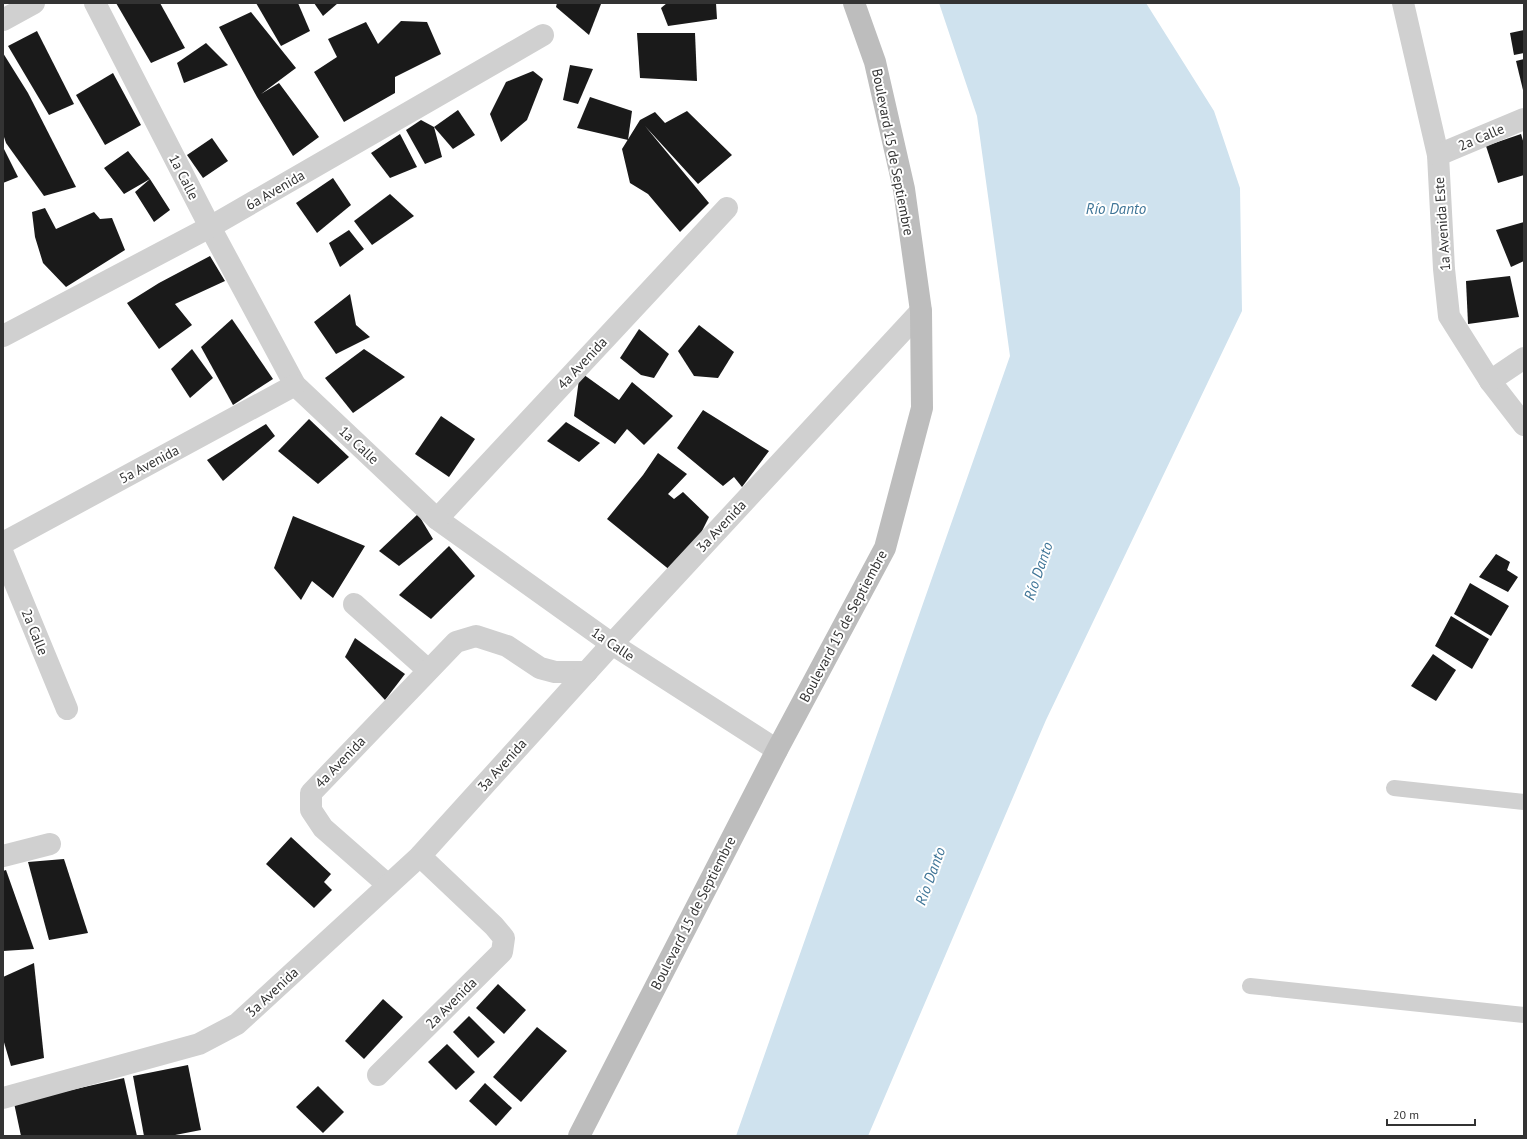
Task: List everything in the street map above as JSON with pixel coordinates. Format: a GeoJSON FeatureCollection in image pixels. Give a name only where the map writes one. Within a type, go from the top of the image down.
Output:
{"type":"FeatureCollection","features":[{"type":"Feature","properties":{"kind":"street"},"geometry":{"type":"LineString","coordinates":[[3,20],[34,3]]}},
{"type":"Feature","properties":{"kind":"street","name":"1a Calle"},"geometry":{"type":"LineString","coordinates":[[95,3],[210,228],[295,385],[437,519],[612,644],[777,750]]}},
{"type":"Feature","properties":{"kind":"street","name":"Boulevard 15 de Septiembre"},"geometry":{"type":"LineString","coordinates":[[579,1136],[777,750],[886,548],[922,408],[921,311],[904,189],[875,62],[854,3]]}},
{"type":"Feature","properties":{"kind":"street","name":"1a Avenida Este"},"geometry":{"type":"LineString","coordinates":[[1403,3],[1438,155],[1444,269],[1449,316],[1490,381],[1524,425]]}},
{"type":"Feature","properties":{"kind":"street","name":"6a Avenida"},"geometry":{"type":"LineString","coordinates":[[3,336],[210,228],[543,35]]}},
{"type":"Feature","properties":{"kind":"street","name":"2a Calle"},"geometry":{"type":"LineString","coordinates":[[1438,155],[1524,119]]}},
{"type":"Feature","properties":{"kind":"street","name":"4a Avenida"},"geometry":{"type":"LineString","coordinates":[[437,519],[727,208]]}},
{"type":"Feature","properties":{"kind":"street","name":"3a Avenida"},"geometry":{"type":"LineString","coordinates":[[3,1098],[199,1044],[237,1024],[420,856],[612,644],[921,311]]}},
{"type":"Feature","properties":{"kind":"street"},"geometry":{"type":"LineString","coordinates":[[1490,381],[1524,358]]}},
{"type":"Feature","properties":{"kind":"street","name":"5a Avenida"},"geometry":{"type":"LineString","coordinates":[[3,543],[295,385]]}},
{"type":"Feature","properties":{"kind":"street","name":"2a Calle"},"geometry":{"type":"LineString","coordinates":[[3,554],[67,709]]}},
{"type":"Feature","properties":{"kind":"street"},"geometry":{"type":"LineString","coordinates":[[354,604],[428,670]]}},
{"type":"Feature","properties":{"kind":"street","name":"4a Avenida"},"geometry":{"type":"LineString","coordinates":[[388,885],[324,828],[311,810],[311,793],[456,642],[476,636],[507,646],[540,668],[555,672],[587,672]]}},
{"type":"Feature","properties":{"kind":"street"},"geometry":{"type":"LineString","coordinates":[[3,856],[50,844]]}},
{"type":"Feature","properties":{"kind":"street","name":"2a Avenida"},"geometry":{"type":"LineString","coordinates":[[378,1075],[502,952],[504,938],[494,926],[420,856]]}},
{"type":"Feature","properties":{"kind":"lane"},"geometry":{"type":"LineString","coordinates":[[1394,788],[1524,802]]}},
{"type":"Feature","properties":{"kind":"lane"},"geometry":{"type":"LineString","coordinates":[[1250,986],[1524,1015]]}},
{"type":"Feature","properties":{"kind":"water","name":"Río Danto"},"geometry":{"type":"Polygon","coordinates":[[[939,3],[1146,3],[1214,111],[1240,188],[1242,311],[1046,720],[868,1136],[736,1136],[1010,356],[977,116],[939,3]]]}},
{"type":"Feature","properties":{"kind":"building"},"geometry":{"type":"Polygon","coordinates":[[[116,3],[160,3],[185,48],[151,63],[116,3]]]}},
{"type":"Feature","properties":{"kind":"building"},"geometry":{"type":"Polygon","coordinates":[[[256,3],[298,3],[310,31],[281,46],[256,3]]]}},
{"type":"Feature","properties":{"kind":"building"},"geometry":{"type":"Polygon","coordinates":[[[314,3],[338,3],[323,16],[314,3]]]}},
{"type":"Feature","properties":{"kind":"building"},"geometry":{"type":"Polygon","coordinates":[[[557,3],[601,4],[589,35],[556,7],[557,3]]]}},
{"type":"Feature","properties":{"kind":"building"},"geometry":{"type":"Polygon","coordinates":[[[667,3],[716,3],[717,19],[668,26],[661,8],[667,3]]]}},
{"type":"Feature","properties":{"kind":"building"},"geometry":{"type":"Polygon","coordinates":[[[251,12],[296,68],[261,94],[279,83],[319,137],[293,156],[257,97],[219,27],[251,12]]]}},
{"type":"Feature","properties":{"kind":"building"},"geometry":{"type":"Polygon","coordinates":[[[401,21],[427,22],[441,54],[395,77],[395,93],[344,122],[314,72],[337,57],[328,39],[366,22],[378,44],[401,21]]]}},
{"type":"Feature","properties":{"kind":"building"},"geometry":{"type":"Polygon","coordinates":[[[1524,30],[1524,53],[1514,55],[1510,33],[1524,30]]]}},
{"type":"Feature","properties":{"kind":"building"},"geometry":{"type":"Polygon","coordinates":[[[37,31],[74,104],[49,115],[8,46],[37,31]]]}},
{"type":"Feature","properties":{"kind":"building"},"geometry":{"type":"Polygon","coordinates":[[[637,33],[695,33],[697,81],[640,78],[637,33]]]}},
{"type":"Feature","properties":{"kind":"building"},"geometry":{"type":"Polygon","coordinates":[[[206,43],[228,65],[184,83],[177,63],[206,43]]]}},
{"type":"Feature","properties":{"kind":"building"},"geometry":{"type":"Polygon","coordinates":[[[3,53],[28,93],[76,187],[44,196],[6,143],[3,134],[3,53]]]}},
{"type":"Feature","properties":{"kind":"building"},"geometry":{"type":"Polygon","coordinates":[[[1524,59],[1524,90],[1523,90],[1516,61],[1524,59]]]}},
{"type":"Feature","properties":{"kind":"building"},"geometry":{"type":"Polygon","coordinates":[[[570,65],[593,69],[578,104],[563,100],[570,65]]]}},
{"type":"Feature","properties":{"kind":"building"},"geometry":{"type":"Polygon","coordinates":[[[533,71],[543,79],[527,120],[501,142],[490,114],[506,82],[533,71]]]}},
{"type":"Feature","properties":{"kind":"building"},"geometry":{"type":"Polygon","coordinates":[[[113,73],[141,125],[105,145],[76,95],[113,73]]]}},
{"type":"Feature","properties":{"kind":"building"},"geometry":{"type":"Polygon","coordinates":[[[590,97],[632,111],[628,140],[577,128],[590,97]]]}},
{"type":"Feature","properties":{"kind":"building"},"geometry":{"type":"Polygon","coordinates":[[[458,110],[475,135],[453,149],[434,127],[458,110]]]}},
{"type":"Feature","properties":{"kind":"building"},"geometry":{"type":"Polygon","coordinates":[[[687,111],[732,155],[698,184],[645,126],[709,203],[680,232],[648,194],[630,183],[622,149],[640,120],[655,112],[665,123],[687,111]]]}},
{"type":"Feature","properties":{"kind":"building"},"geometry":{"type":"Polygon","coordinates":[[[421,120],[434,127],[442,157],[425,164],[406,130],[421,120]]]}},
{"type":"Feature","properties":{"kind":"building"},"geometry":{"type":"Polygon","coordinates":[[[400,134],[417,167],[390,178],[371,153],[400,134]]]}},
{"type":"Feature","properties":{"kind":"building"},"geometry":{"type":"Polygon","coordinates":[[[1521,134],[1524,144],[1524,175],[1498,183],[1486,146],[1521,134]]]}},
{"type":"Feature","properties":{"kind":"building"},"geometry":{"type":"Polygon","coordinates":[[[212,138],[228,161],[203,178],[187,155],[212,138]]]}},
{"type":"Feature","properties":{"kind":"building"},"geometry":{"type":"Polygon","coordinates":[[[3,147],[18,177],[3,183],[3,147]]]}},
{"type":"Feature","properties":{"kind":"building"},"geometry":{"type":"Polygon","coordinates":[[[128,151],[150,179],[124,194],[104,168],[128,151]]]}},
{"type":"Feature","properties":{"kind":"building"},"geometry":{"type":"Polygon","coordinates":[[[333,178],[351,205],[317,233],[296,203],[333,178]]]}},
{"type":"Feature","properties":{"kind":"building"},"geometry":{"type":"Polygon","coordinates":[[[150,179],[170,210],[154,222],[135,192],[150,179]]]}},
{"type":"Feature","properties":{"kind":"building"},"geometry":{"type":"Polygon","coordinates":[[[390,194],[414,216],[372,245],[354,221],[390,194]]]}},
{"type":"Feature","properties":{"kind":"building"},"geometry":{"type":"Polygon","coordinates":[[[45,208],[56,229],[94,212],[100,219],[112,218],[125,250],[66,287],[43,263],[35,237],[32,212],[45,208]]]}},
{"type":"Feature","properties":{"kind":"building"},"geometry":{"type":"Polygon","coordinates":[[[1524,222],[1524,261],[1511,267],[1496,230],[1524,222]]]}},
{"type":"Feature","properties":{"kind":"building"},"geometry":{"type":"Polygon","coordinates":[[[349,230],[364,249],[340,267],[329,243],[349,230]]]}},
{"type":"Feature","properties":{"kind":"building"},"geometry":{"type":"Polygon","coordinates":[[[210,256],[225,281],[175,304],[192,325],[159,349],[127,303],[159,283],[210,256]]]}},
{"type":"Feature","properties":{"kind":"building"},"geometry":{"type":"Polygon","coordinates":[[[1510,276],[1519,317],[1468,324],[1466,281],[1510,276]]]}},
{"type":"Feature","properties":{"kind":"building"},"geometry":{"type":"Polygon","coordinates":[[[350,294],[356,325],[370,337],[336,354],[314,322],[350,294]]]}},
{"type":"Feature","properties":{"kind":"building"},"geometry":{"type":"Polygon","coordinates":[[[232,319],[273,379],[233,405],[201,347],[232,319]]]}},
{"type":"Feature","properties":{"kind":"building"},"geometry":{"type":"Polygon","coordinates":[[[699,325],[734,352],[718,378],[694,376],[678,351],[699,325]]]}},
{"type":"Feature","properties":{"kind":"building"},"geometry":{"type":"Polygon","coordinates":[[[639,329],[669,354],[654,378],[641,375],[620,358],[639,329]]]}},
{"type":"Feature","properties":{"kind":"building"},"geometry":{"type":"Polygon","coordinates":[[[192,349],[213,378],[190,398],[171,369],[192,349]]]}},
{"type":"Feature","properties":{"kind":"building"},"geometry":{"type":"Polygon","coordinates":[[[364,349],[405,377],[353,413],[325,378],[364,349]]]}},
{"type":"Feature","properties":{"kind":"building"},"geometry":{"type":"Polygon","coordinates":[[[580,372],[619,400],[632,382],[673,416],[644,445],[627,429],[615,444],[574,416],[580,372]]]}},
{"type":"Feature","properties":{"kind":"building"},"geometry":{"type":"Polygon","coordinates":[[[703,410],[769,451],[742,487],[734,477],[723,486],[677,448],[703,410]]]}},
{"type":"Feature","properties":{"kind":"building"},"geometry":{"type":"Polygon","coordinates":[[[441,416],[475,439],[449,477],[415,454],[441,416]]]}},
{"type":"Feature","properties":{"kind":"building"},"geometry":{"type":"Polygon","coordinates":[[[309,419],[349,457],[318,484],[278,451],[309,419]]]}},
{"type":"Feature","properties":{"kind":"building"},"geometry":{"type":"Polygon","coordinates":[[[566,422],[600,443],[579,462],[547,441],[566,422]]]}},
{"type":"Feature","properties":{"kind":"building"},"geometry":{"type":"Polygon","coordinates":[[[266,424],[275,436],[223,481],[207,460],[266,424]]]}},
{"type":"Feature","properties":{"kind":"building"},"geometry":{"type":"Polygon","coordinates":[[[658,453],[687,474],[668,494],[674,499],[683,492],[709,517],[701,533],[671,571],[607,519],[643,475],[658,453]]]}},
{"type":"Feature","properties":{"kind":"building"},"geometry":{"type":"Polygon","coordinates":[[[418,514],[433,539],[399,566],[379,551],[418,514]]]}},
{"type":"Feature","properties":{"kind":"building"},"geometry":{"type":"Polygon","coordinates":[[[293,516],[365,546],[333,598],[312,581],[301,600],[274,568],[293,516]]]}},
{"type":"Feature","properties":{"kind":"building"},"geometry":{"type":"Polygon","coordinates":[[[449,546],[475,576],[431,619],[399,595],[449,546]]]}},
{"type":"Feature","properties":{"kind":"building"},"geometry":{"type":"Polygon","coordinates":[[[1496,554],[1510,562],[1507,570],[1518,577],[1508,592],[1479,577],[1496,554]]]}},
{"type":"Feature","properties":{"kind":"building"},"geometry":{"type":"Polygon","coordinates":[[[1470,583],[1509,606],[1491,636],[1454,614],[1470,583]]]}},
{"type":"Feature","properties":{"kind":"building"},"geometry":{"type":"Polygon","coordinates":[[[1451,616],[1489,639],[1472,669],[1435,646],[1451,616]]]}},
{"type":"Feature","properties":{"kind":"building"},"geometry":{"type":"Polygon","coordinates":[[[355,638],[405,674],[385,700],[345,657],[355,638]]]}},
{"type":"Feature","properties":{"kind":"building"},"geometry":{"type":"Polygon","coordinates":[[[1433,654],[1456,670],[1436,701],[1411,686],[1433,654]]]}},
{"type":"Feature","properties":{"kind":"building"},"geometry":{"type":"Polygon","coordinates":[[[291,837],[331,874],[324,882],[332,890],[314,908],[266,864],[291,837]]]}},
{"type":"Feature","properties":{"kind":"building"},"geometry":{"type":"Polygon","coordinates":[[[64,859],[88,933],[49,940],[28,862],[64,859]]]}},
{"type":"Feature","properties":{"kind":"building"},"geometry":{"type":"Polygon","coordinates":[[[6,870],[34,949],[3,951],[3,871],[6,870]]]}},
{"type":"Feature","properties":{"kind":"building"},"geometry":{"type":"Polygon","coordinates":[[[34,963],[44,1058],[11,1066],[3,1039],[3,977],[34,963]]]}},
{"type":"Feature","properties":{"kind":"building"},"geometry":{"type":"Polygon","coordinates":[[[498,984],[526,1010],[504,1034],[476,1008],[498,984]]]}},
{"type":"Feature","properties":{"kind":"building"},"geometry":{"type":"Polygon","coordinates":[[[383,999],[403,1017],[364,1059],[345,1041],[383,999]]]}},
{"type":"Feature","properties":{"kind":"building"},"geometry":{"type":"Polygon","coordinates":[[[469,1016],[495,1042],[478,1058],[453,1032],[469,1016]]]}},
{"type":"Feature","properties":{"kind":"building"},"geometry":{"type":"Polygon","coordinates":[[[537,1027],[567,1051],[521,1102],[493,1077],[537,1027]]]}},
{"type":"Feature","properties":{"kind":"building"},"geometry":{"type":"Polygon","coordinates":[[[447,1044],[475,1072],[456,1090],[428,1062],[447,1044]]]}},
{"type":"Feature","properties":{"kind":"building"},"geometry":{"type":"Polygon","coordinates":[[[188,1065],[201,1130],[170,1136],[144,1136],[133,1076],[188,1065]]]}},
{"type":"Feature","properties":{"kind":"building"},"geometry":{"type":"Polygon","coordinates":[[[124,1078],[137,1136],[21,1136],[14,1103],[124,1078]]]}},
{"type":"Feature","properties":{"kind":"building"},"geometry":{"type":"Polygon","coordinates":[[[485,1083],[512,1108],[496,1126],[469,1101],[485,1083]]]}},
{"type":"Feature","properties":{"kind":"building"},"geometry":{"type":"Polygon","coordinates":[[[318,1086],[344,1112],[323,1133],[296,1107],[318,1086]]]}}]}
